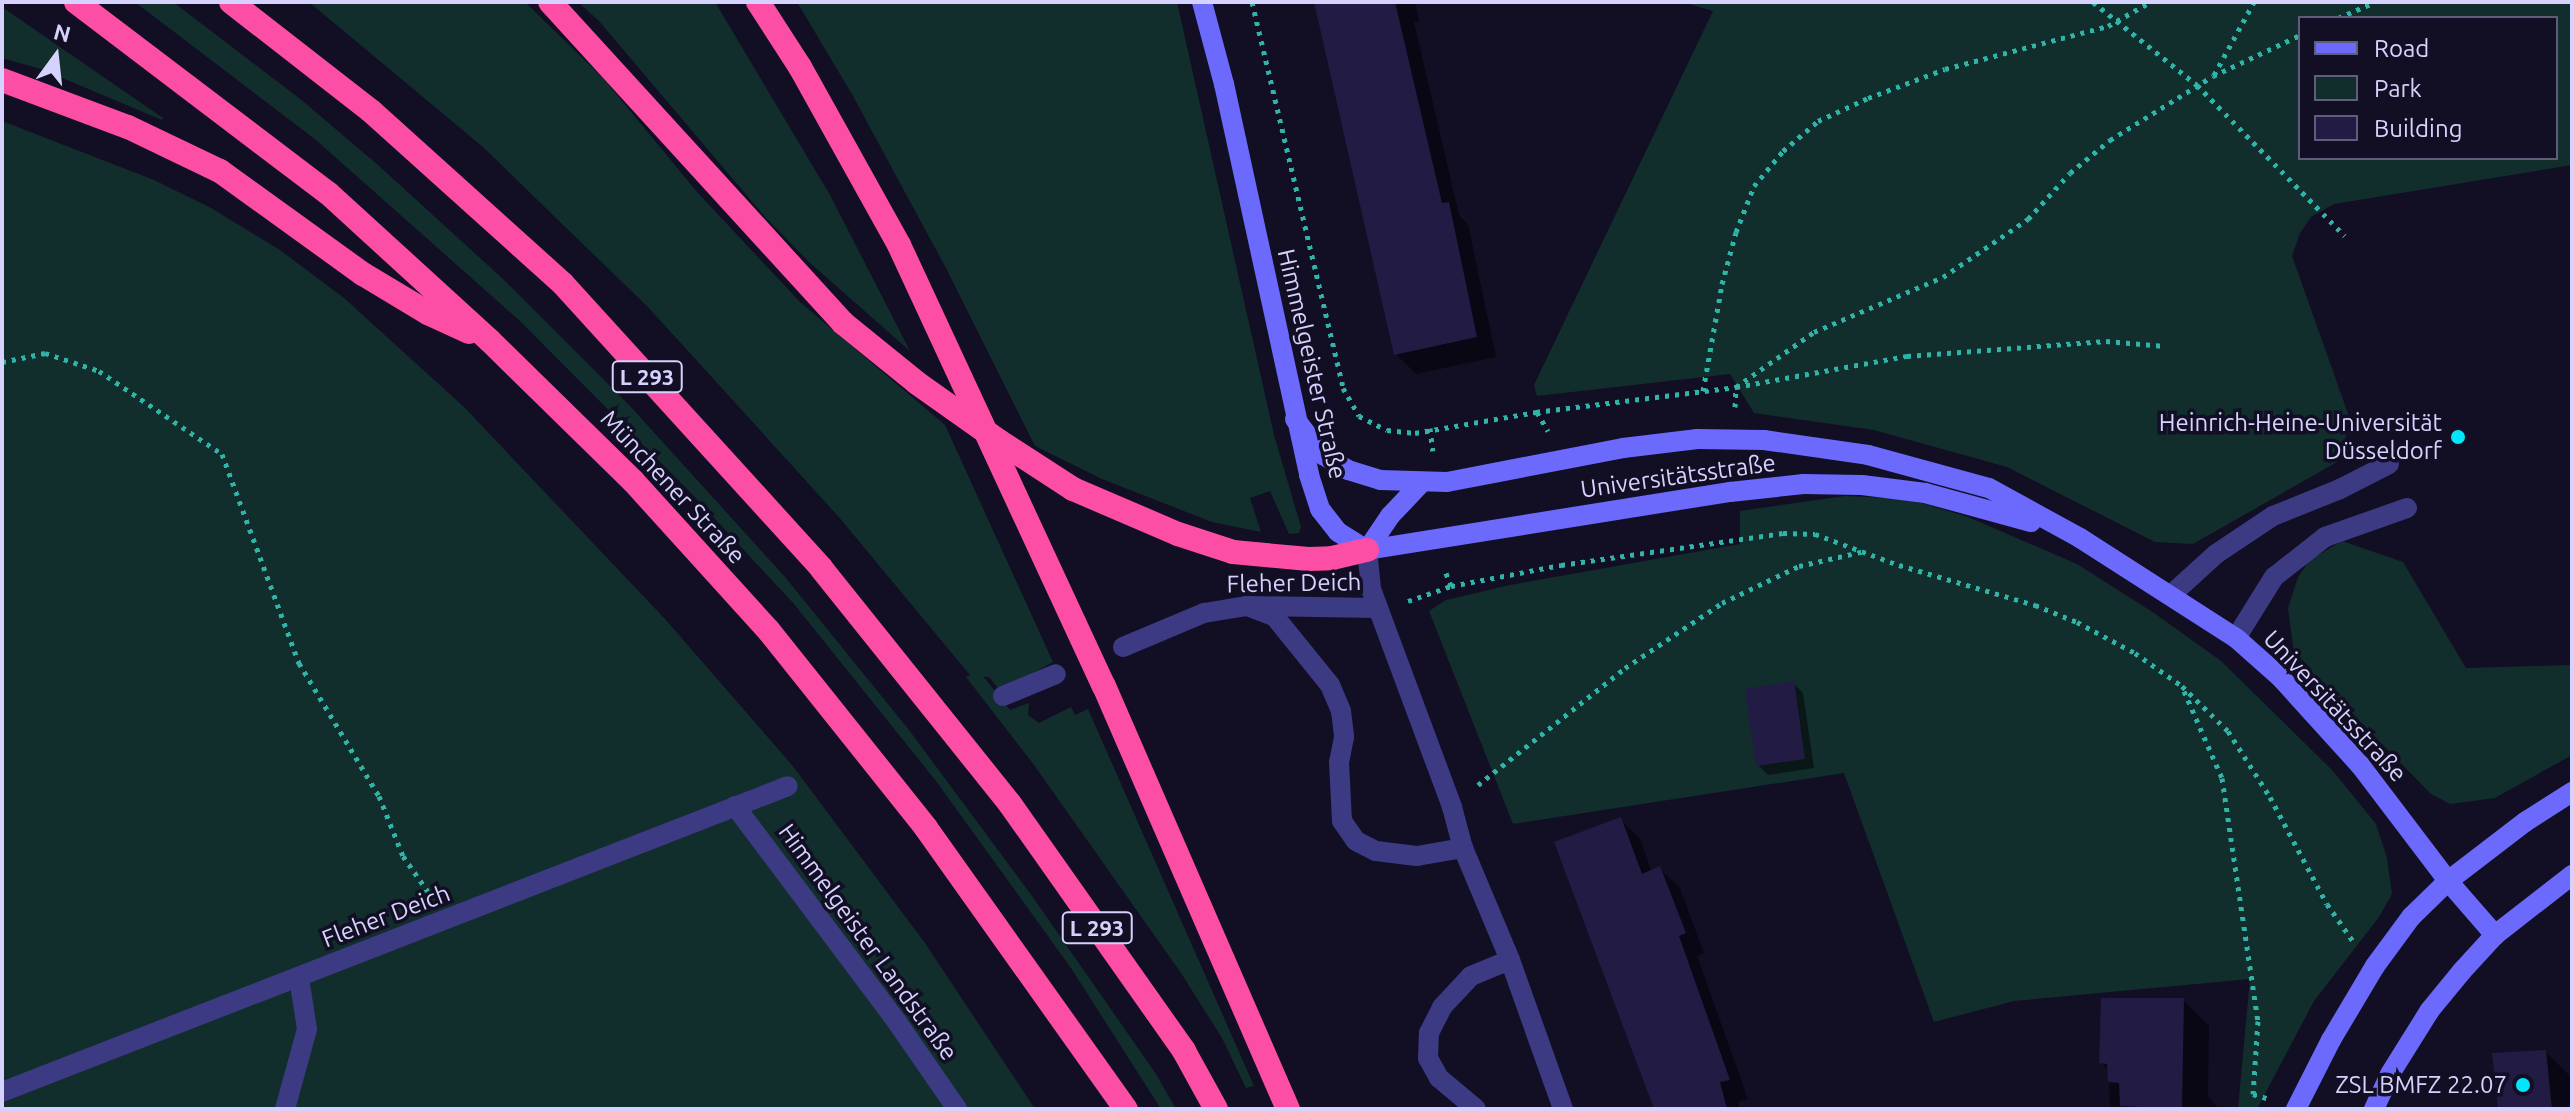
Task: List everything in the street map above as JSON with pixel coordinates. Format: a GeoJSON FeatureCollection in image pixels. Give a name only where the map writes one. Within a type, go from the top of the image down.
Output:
{"type":"FeatureCollection","features":[{"type":"Feature","properties":{"kind":"highway","name":"Münchener Straße"},"geometry":{"type":"LineString","coordinates":[[76,2],[328,193],[490,341],[633,481],[769,631],[926,828],[1126,1109]]}},
{"type":"Feature","properties":{"kind":"highway","name":"L 293"},"geometry":{"type":"LineString","coordinates":[[231,2],[371,111],[563,284],[821,568],[1010,804],[1184,1051],[1216,1109]]}},
{"type":"Feature","properties":{"kind":"highway"},"geometry":{"type":"LineString","coordinates":[[550,2],[843,323],[917,383],[999,441],[1073,489],[1178,534],[1233,552],[1309,559],[1332,558],[1367,550]]}},
{"type":"Feature","properties":{"kind":"highway"},"geometry":{"type":"LineString","coordinates":[[758,2],[800,67],[899,245],[1104,686],[1288,1109]]}},
{"type":"Feature","properties":{"kind":"highway"},"geometry":{"type":"LineString","coordinates":[[2,80],[128,127],[220,171],[363,274],[428,313],[490,341]]}},
{"type":"Feature","properties":{"kind":"street","name":"Himmelgeister Straße"},"geometry":{"type":"LineString","coordinates":[[1202,2],[1224,84],[1295,419],[1320,509],[1338,532],[1367,550]]}},
{"type":"Feature","properties":{"kind":"street","name":"Universitätsstraße"},"geometry":{"type":"LineString","coordinates":[[1295,419],[1323,455],[1348,470],[1380,480],[1447,482],[1623,448],[1697,439],[1764,440],[1868,455],[1989,488],[2080,538],[2236,638],[2281,678],[2360,765],[2448,881],[2495,935]]}},
{"type":"Feature","properties":{"kind":"street"},"geometry":{"type":"LineString","coordinates":[[2171,595],[2216,554],[2273,516],[2340,489],[2389,464]]}},
{"type":"Feature","properties":{"kind":"street"},"geometry":{"type":"LineString","coordinates":[[1422,482],[1395,509],[1367,550],[1371,589],[1452,807],[1463,848],[1510,960],[1563,1109]]}},
{"type":"Feature","properties":{"kind":"street","name":"Universitätsstraße"},"geometry":{"type":"LineString","coordinates":[[1367,550],[1730,492],[1804,484],[1862,485],[1925,493],[2080,538]]}},
{"type":"Feature","properties":{"kind":"street"},"geometry":{"type":"LineString","coordinates":[[2236,638],[2274,577],[2325,537],[2407,508]]}},
{"type":"Feature","properties":{"kind":"street"},"geometry":{"type":"LineString","coordinates":[[1247,606],[1275,617],[1330,685],[1341,711],[1344,737],[1339,762],[1342,821],[1356,841],[1376,851],[1417,856],[1463,848]]}},
{"type":"Feature","properties":{"kind":"street","name":"Fleher Deich"},"geometry":{"type":"LineString","coordinates":[[1123,647],[1204,613],[1247,606],[1378,608]]}},
{"type":"Feature","properties":{"kind":"street"},"geometry":{"type":"LineString","coordinates":[[1003,696],[1056,674]]}},
{"type":"Feature","properties":{"kind":"street","name":"Fleher Deich"},"geometry":{"type":"LineString","coordinates":[[2,1092],[788,786]]}},
{"type":"Feature","properties":{"kind":"street"},"geometry":{"type":"LineString","coordinates":[[2296,1109],[2331,1040],[2375,966],[2411,917],[2448,881],[2525,822],[2572,792]]}},
{"type":"Feature","properties":{"kind":"street","name":"Himmelgeister Landstraße"},"geometry":{"type":"LineString","coordinates":[[735,806],[897,1022],[957,1109]]}},
{"type":"Feature","properties":{"kind":"street"},"geometry":{"type":"LineString","coordinates":[[2374,1109],[2390,1074],[2430,1010],[2495,935],[2572,875]]}},
{"type":"Feature","properties":{"kind":"street"},"geometry":{"type":"LineString","coordinates":[[1476,1109],[1439,1078],[1428,1058],[1429,1033],[1442,1007],[1471,976],[1510,960]]}},
{"type":"Feature","properties":{"kind":"street"},"geometry":{"type":"LineString","coordinates":[[285,1109],[307,1029],[299,978]]}},
{"type":"Feature","properties":{"kind":"path"},"geometry":{"type":"LineString","coordinates":[[1252,2],[1343,388],[1359,416],[1387,430],[1415,433],[1536,412],[1736,387],[1907,356],[2106,341],[2165,346]]}},
{"type":"Feature","properties":{"kind":"path"},"geometry":{"type":"LineString","coordinates":[[2093,2],[2197,85],[2345,236]]}},
{"type":"Feature","properties":{"kind":"path"},"geometry":{"type":"LineString","coordinates":[[1703,391],[1722,284],[1736,232],[1754,186],[1783,151],[1818,121],[1868,98],[1945,69],[2118,20],[2150,2]]}},
{"type":"Feature","properties":{"kind":"path"},"geometry":{"type":"LineString","coordinates":[[2213,76],[2254,2]]}},
{"type":"Feature","properties":{"kind":"path"},"geometry":{"type":"LineString","coordinates":[[2343,16],[2375,2]]}},
{"type":"Feature","properties":{"kind":"path"},"geometry":{"type":"LineString","coordinates":[[1736,387],[1814,332],[1943,277],[2028,219],[2070,173],[2110,140],[2213,76],[2298,36]]}},
{"type":"Feature","properties":{"kind":"path"},"geometry":{"type":"LineString","coordinates":[[2,362],[45,353],[99,371],[222,454],[299,663],[379,796],[403,856],[447,921]]}},
{"type":"Feature","properties":{"kind":"path"},"geometry":{"type":"LineString","coordinates":[[1536,412],[1550,436]]}},
{"type":"Feature","properties":{"kind":"path"},"geometry":{"type":"LineString","coordinates":[[1430,428],[1433,456]]}},
{"type":"Feature","properties":{"kind":"path"},"geometry":{"type":"LineString","coordinates":[[1451,586],[1561,565],[1783,533],[1815,534],[2035,605],[2077,622],[2135,653],[2182,686],[2228,731],[2270,797],[2327,904],[2375,966]]}},
{"type":"Feature","properties":{"kind":"path"},"geometry":{"type":"LineString","coordinates":[[1452,807],[1625,668],[1722,603],[1799,566],[1866,551]]}},
{"type":"Feature","properties":{"kind":"path"},"geometry":{"type":"LineString","coordinates":[[2182,686],[2222,778],[2258,1021],[2253,1094],[2296,1109]]}},
{"type":"Feature","properties":{"kind":"green space"},"geometry":{"type":"Polygon","coordinates":[[[135,2],[173,2],[299,98],[503,279],[630,406],[785,577],[909,730],[1032,896],[1156,1074],[1176,1109],[1161,1109],[1071,968],[936,781],[794,604],[691,493],[520,321],[316,140],[135,2]]]}},
{"type":"Feature","properties":{"kind":"green space"},"geometry":{"type":"Polygon","coordinates":[[[309,2],[525,2],[603,78],[697,192],[800,302],[945,425],[1053,662],[1000,691],[990,678],[983,676],[1010,710],[1029,703],[1028,715],[1039,723],[1071,707],[1075,715],[1088,709],[1254,1086],[1246,1088],[1222,1038],[1181,973],[1034,765],[966,677],[970,675],[838,516],[648,307],[483,147],[309,2]]]}},
{"type":"Feature","properties":{"kind":"green space"},"geometry":{"type":"Polygon","coordinates":[[[578,2],[715,2],[830,195],[910,351],[809,262],[766,218],[599,21],[578,2]]]}},
{"type":"Feature","properties":{"kind":"green space"},"geometry":{"type":"Polygon","coordinates":[[[797,2],[1177,2],[1274,435],[1301,527],[1299,533],[1289,534],[1270,491],[1250,498],[1261,532],[1212,522],[1102,479],[1035,446],[947,270],[853,96],[797,2]]]}},
{"type":"Feature","properties":{"kind":"green space"},"geometry":{"type":"Polygon","coordinates":[[[1683,2],[2572,2],[2572,165],[2334,204],[2311,217],[2300,233],[2292,256],[2351,422],[2337,462],[2193,544],[2155,542],[2007,467],[1874,430],[1754,413],[1730,374],[1537,396],[1534,385],[1713,11],[1683,2]]]}},
{"type":"Feature","properties":{"kind":"green space"},"geometry":{"type":"Polygon","coordinates":[[[2,7],[162,120],[41,69],[2,58],[2,7]]]}},
{"type":"Feature","properties":{"kind":"green space"},"geometry":{"type":"Polygon","coordinates":[[[2,121],[154,180],[211,208],[280,250],[344,298],[464,407],[665,619],[792,765],[925,943],[1035,1109],[2,1109],[2,121]]]}},
{"type":"Feature","properties":{"kind":"green space"},"geometry":{"type":"Polygon","coordinates":[[[1845,496],[1908,499],[1968,517],[2077,564],[2221,661],[2333,771],[2376,824],[2387,858],[2392,894],[2379,917],[2314,1001],[2257,1109],[2238,1109],[2250,979],[2014,1001],[1934,1022],[1844,773],[1513,824],[1429,611],[1446,600],[1510,585],[1740,544],[1740,511],[1845,496]]]}},
{"type":"Feature","properties":{"kind":"green space"},"geometry":{"type":"Polygon","coordinates":[[[2342,541],[2403,562],[2466,668],[2572,665],[2572,755],[2495,798],[2450,804],[2431,794],[2294,654],[2288,608],[2298,577],[2310,560],[2342,541]]]}},
{"type":"Feature","properties":{"kind":"building"},"geometry":{"type":"Polygon","coordinates":[[[1314,2],[1395,2],[1442,203],[1449,202],[1477,337],[1394,355],[1314,2]]]}},
{"type":"Feature","properties":{"kind":"building"},"geometry":{"type":"Polygon","coordinates":[[[1794,681],[1805,759],[1756,766],[1745,689],[1794,681]]]}},
{"type":"Feature","properties":{"kind":"building"},"geometry":{"type":"Polygon","coordinates":[[[1621,817],[1642,874],[1660,866],[1686,933],[1679,936],[1730,1080],[1720,1082],[1727,1109],[1654,1109],[1554,842],[1621,817]]]}},
{"type":"Feature","properties":{"kind":"building"},"geometry":{"type":"Polygon","coordinates":[[[2101,998],[2184,998],[2182,1109],[2120,1106],[2119,1083],[2108,1082],[2107,1064],[2099,1063],[2101,998]]]}},
{"type":"Feature","properties":{"kind":"building","name":"ZSL BMFZ 22.07"},"geometry":{"type":"Polygon","coordinates":[[[2546,1050],[2552,1109],[2498,1109],[2492,1053],[2546,1050]]]}},
{"type":"Feature","properties":{"kind":"place","name":"Heinrich-Heine-Universität Düsseldorf"},"geometry":{"type":"Point","coordinates":[2458,437]}},
{"type":"Feature","properties":{"kind":"place","name":"ZSL BMFZ 22.07"},"geometry":{"type":"Point","coordinates":[2523,1085]}}]}
